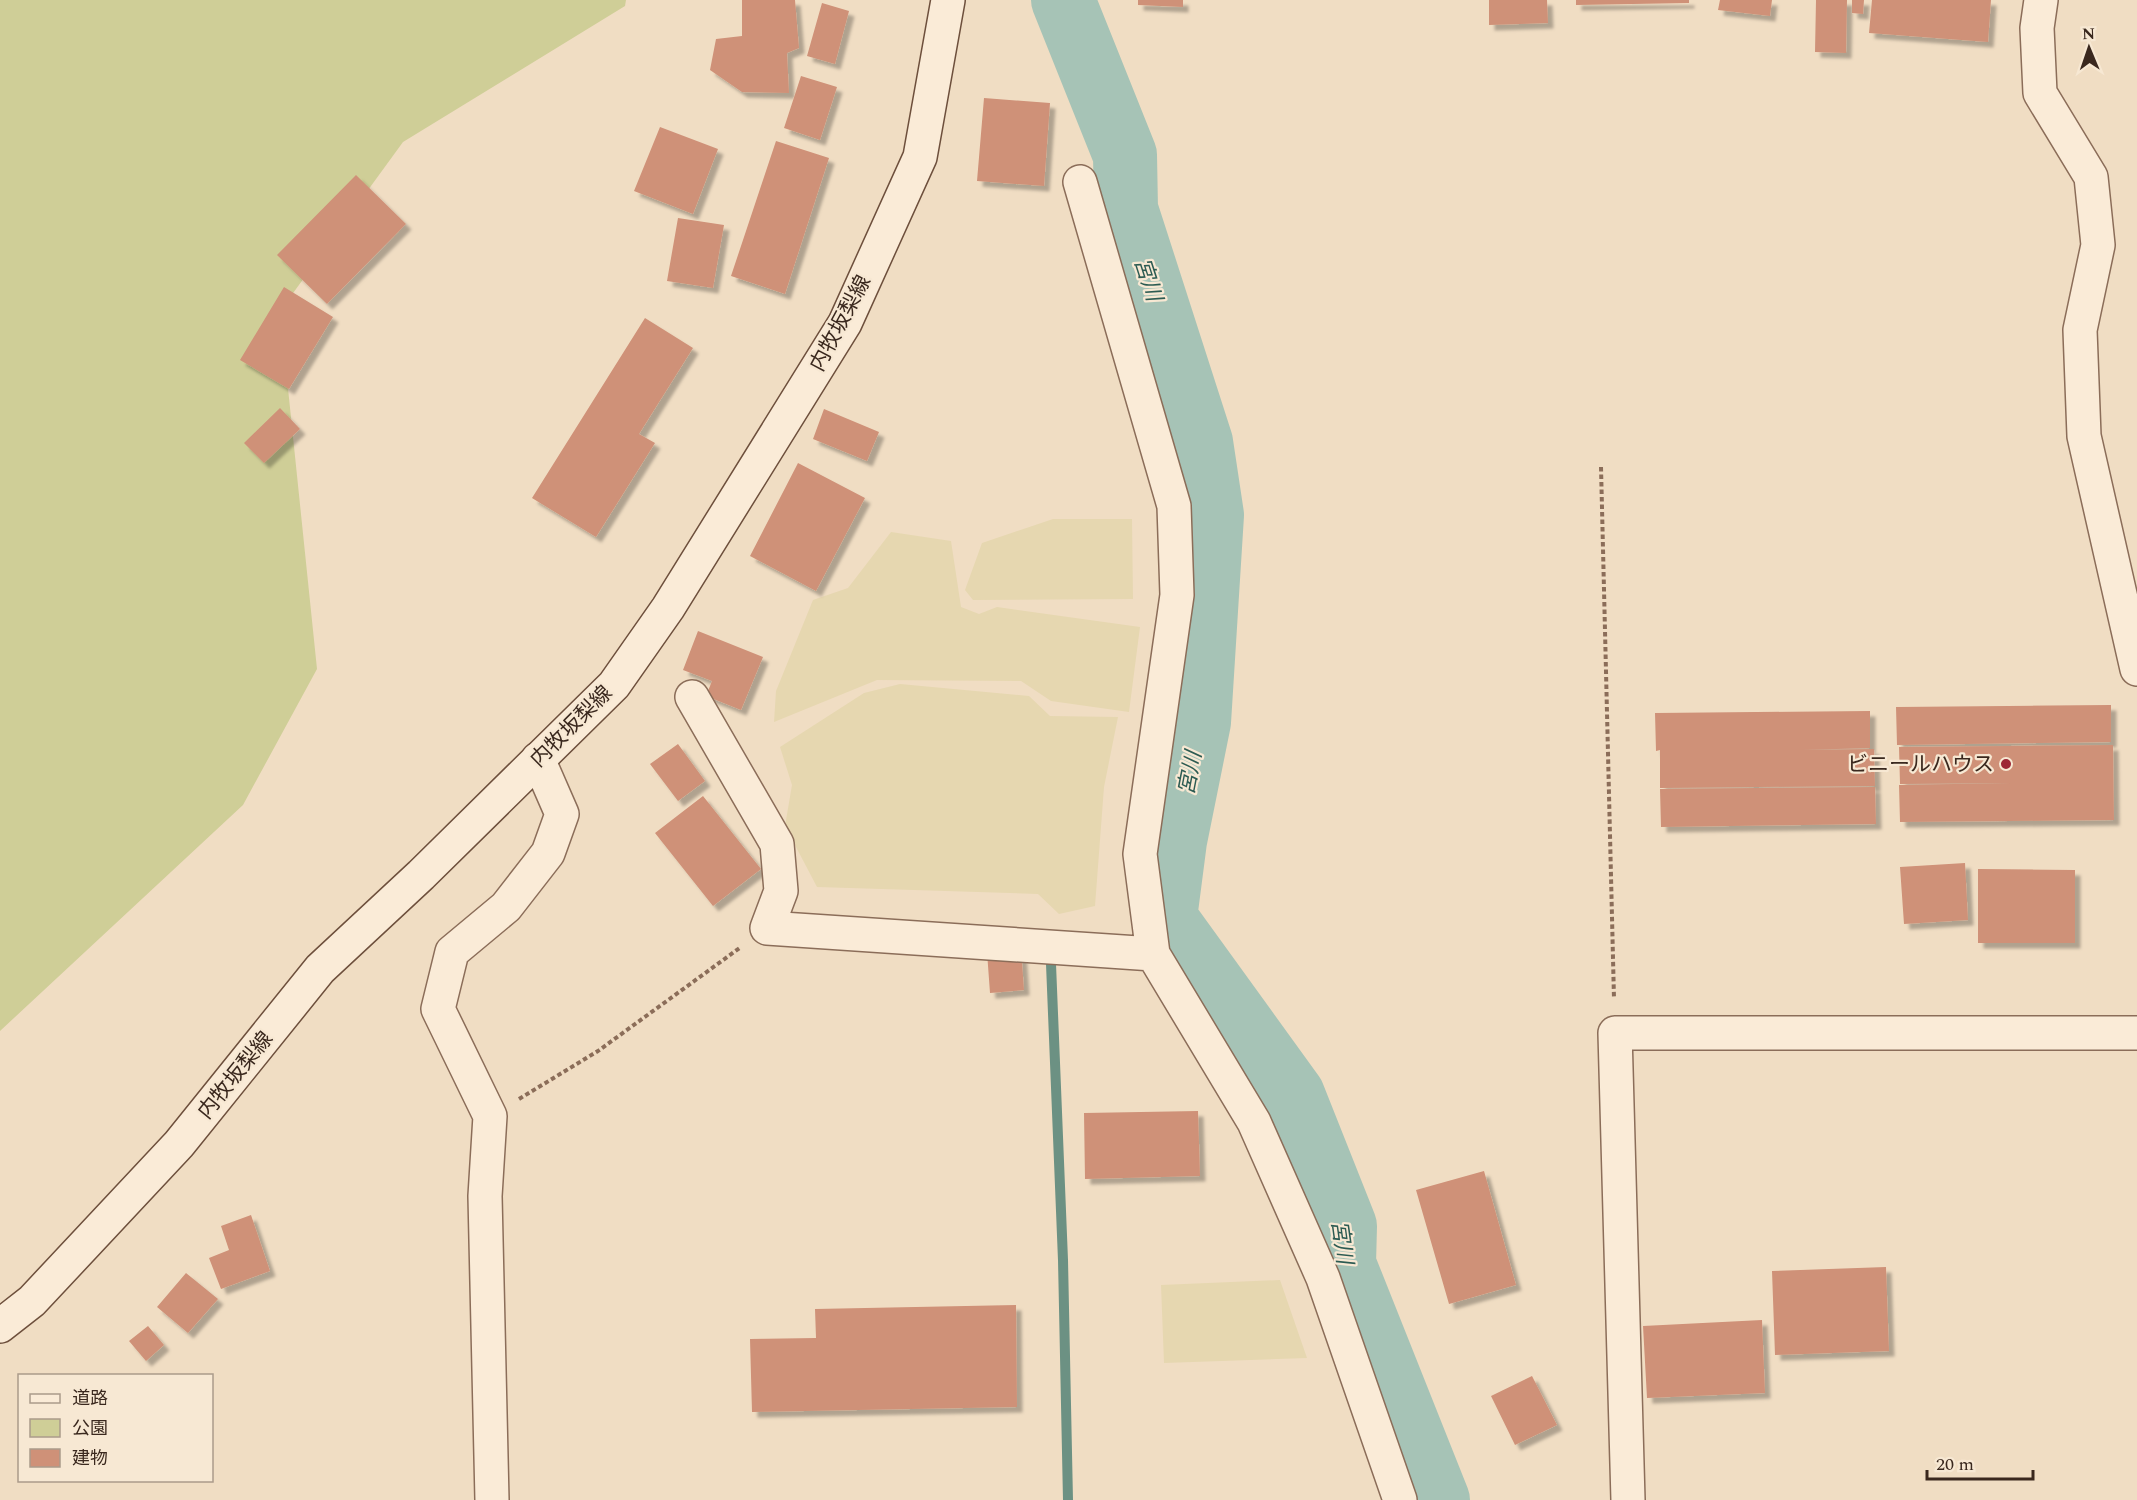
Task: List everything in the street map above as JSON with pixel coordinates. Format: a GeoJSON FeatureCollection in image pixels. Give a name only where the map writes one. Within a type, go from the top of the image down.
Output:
{"type":"FeatureCollection","features":[{"type":"Feature","properties":{"kind":"street","name":"内牧坂梨線"},"geometry":{"type":"LineString","coordinates":[[0,1326],[32,1301],[179,1144],[320,969],[421,875],[614,685],[668,608],[845,323],[920,157],[948,0]]}},
{"type":"Feature","properties":{"kind":"street"},"geometry":{"type":"LineString","coordinates":[[2041,0],[2037,28],[2040,93],[2091,177],[2098,245],[2080,330],[2084,436],[2137,669]]}},
{"type":"Feature","properties":{"kind":"street"},"geometry":{"type":"LineString","coordinates":[[1080,182],[1174,506],[1177,595],[1140,854],[1154,954],[1254,1122],[1323,1278],[1400,1500]]}},
{"type":"Feature","properties":{"kind":"street"},"geometry":{"type":"LineString","coordinates":[[692,697],[777,844],[782,891],[767,928],[1154,954]]}},
{"type":"Feature","properties":{"kind":"street"},"geometry":{"type":"LineString","coordinates":[[492,1500],[485,1196],[490,1116],[438,1009],[452,952],[506,907],[548,853],[562,814],[538,759]]}},
{"type":"Feature","properties":{"kind":"street"},"geometry":{"type":"LineString","coordinates":[[1628,1500],[1615,1033],[2137,1033]]}},
{"type":"Feature","properties":{"kind":"path"},"geometry":{"type":"LineString","coordinates":[[1601,467],[1615,1033]]}},
{"type":"Feature","properties":{"kind":"path"},"geometry":{"type":"LineString","coordinates":[[490,1116],[598,1051],[767,928]]}},
{"type":"Feature","properties":{"kind":"shaded area"},"geometry":{"type":"Polygon","coordinates":[[[1053,519],[1132,519],[1133,599],[973,600],[965,590],[982,543],[1053,519]]]}},
{"type":"Feature","properties":{"kind":"shaded area"},"geometry":{"type":"Polygon","coordinates":[[[891,532],[951,541],[961,607],[979,614],[997,607],[1140,627],[1129,712],[1051,701],[1021,681],[877,680],[774,722],[776,691],[813,600],[848,588],[891,532]]]}},
{"type":"Feature","properties":{"kind":"shaded area"},"geometry":{"type":"Polygon","coordinates":[[[900,684],[1029,696],[1050,716],[1118,717],[1104,787],[1095,906],[1059,914],[1038,894],[817,887],[785,826],[792,785],[780,747],[864,693],[900,684]]]}},
{"type":"Feature","properties":{"kind":"shaded area"},"geometry":{"type":"Polygon","coordinates":[[[1280,1280],[1307,1358],[1164,1363],[1161,1285],[1280,1280]]]}},
{"type":"Feature","properties":{"kind":"green space"},"geometry":{"type":"Polygon","coordinates":[[[0,0],[626,0],[625,6],[403,142],[280,311],[317,669],[243,805],[0,1031],[0,0]]]}},
{"type":"Feature","properties":{"kind":"building"},"geometry":{"type":"Polygon","coordinates":[[[742,0],[795,0],[799,48],[787,53],[789,93],[742,92],[710,70],[716,39],[742,36],[742,0]]]}},
{"type":"Feature","properties":{"kind":"building"},"geometry":{"type":"Polygon","coordinates":[[[1138,0],[1183,0],[1183,7],[1138,5],[1138,0]]]}},
{"type":"Feature","properties":{"kind":"building"},"geometry":{"type":"Polygon","coordinates":[[[1489,0],[1547,0],[1548,23],[1489,25],[1489,0]]]}},
{"type":"Feature","properties":{"kind":"building"},"geometry":{"type":"Polygon","coordinates":[[[1576,0],[1689,0],[1689,3],[1576,5],[1576,0]]]}},
{"type":"Feature","properties":{"kind":"building"},"geometry":{"type":"Polygon","coordinates":[[[1720,0],[1772,0],[1770,16],[1718,10],[1720,0]]]}},
{"type":"Feature","properties":{"kind":"building"},"geometry":{"type":"Polygon","coordinates":[[[1816,0],[1847,0],[1846,53],[1815,52],[1816,0]]]}},
{"type":"Feature","properties":{"kind":"building"},"geometry":{"type":"Polygon","coordinates":[[[1852,0],[1864,0],[1863,14],[1852,13],[1852,0]]]}},
{"type":"Feature","properties":{"kind":"building"},"geometry":{"type":"Polygon","coordinates":[[[1872,0],[1991,0],[1988,42],[1869,33],[1872,0]]]}},
{"type":"Feature","properties":{"kind":"building"},"geometry":{"type":"Polygon","coordinates":[[[822,3],[849,11],[835,64],[807,56],[822,3]]]}},
{"type":"Feature","properties":{"kind":"building"},"geometry":{"type":"Polygon","coordinates":[[[801,76],[837,87],[820,140],[784,128],[801,76]]]}},
{"type":"Feature","properties":{"kind":"building"},"geometry":{"type":"Polygon","coordinates":[[[984,98],[1050,103],[1044,186],[977,181],[984,98]]]}},
{"type":"Feature","properties":{"kind":"building"},"geometry":{"type":"Polygon","coordinates":[[[660,127],[718,149],[693,214],[634,191],[660,127]]]}},
{"type":"Feature","properties":{"kind":"building"},"geometry":{"type":"Polygon","coordinates":[[[776,141],[829,158],[785,294],[731,276],[776,141]]]}},
{"type":"Feature","properties":{"kind":"building"},"geometry":{"type":"Polygon","coordinates":[[[356,175],[406,224],[327,304],[277,255],[356,175]]]}},
{"type":"Feature","properties":{"kind":"building"},"geometry":{"type":"Polygon","coordinates":[[[678,218],[724,225],[713,288],[667,281],[678,218]]]}},
{"type":"Feature","properties":{"kind":"building"},"geometry":{"type":"Polygon","coordinates":[[[284,287],[333,317],[289,389],[240,360],[284,287]]]}},
{"type":"Feature","properties":{"kind":"building"},"geometry":{"type":"Polygon","coordinates":[[[645,318],[693,348],[639,434],[655,443],[596,537],[532,498],[645,318]]]}},
{"type":"Feature","properties":{"kind":"building"},"geometry":{"type":"Polygon","coordinates":[[[280,408],[300,429],[264,463],[244,443],[280,408]]]}},
{"type":"Feature","properties":{"kind":"building"},"geometry":{"type":"Polygon","coordinates":[[[824,409],[879,432],[867,461],[813,439],[824,409]]]}},
{"type":"Feature","properties":{"kind":"building"},"geometry":{"type":"Polygon","coordinates":[[[798,463],[865,498],[816,591],[750,556],[798,463]]]}},
{"type":"Feature","properties":{"kind":"building"},"geometry":{"type":"Polygon","coordinates":[[[698,631],[763,657],[741,710],[706,696],[712,681],[683,670],[698,631]]]}},
{"type":"Feature","properties":{"kind":"building"},"geometry":{"type":"Polygon","coordinates":[[[2111,705],[2111,742],[1897,745],[1896,707],[2111,705]]]}},
{"type":"Feature","properties":{"kind":"building"},"geometry":{"type":"Polygon","coordinates":[[[1870,711],[1870,748],[1802,750],[1874,749],[1875,786],[1660,788],[1660,750],[1656,751],[1655,713],[1870,711]]]}},
{"type":"Feature","properties":{"kind":"building"},"geometry":{"type":"Polygon","coordinates":[[[678,744],[705,781],[678,801],[650,764],[678,744]]]}},
{"type":"Feature","properties":{"kind":"building"},"geometry":{"type":"Polygon","coordinates":[[[2113,745],[2114,820],[1900,822],[1899,785],[2010,783],[1900,784],[1899,747],[2113,745]]]}},
{"type":"Feature","properties":{"kind":"building"},"geometry":{"type":"Polygon","coordinates":[[[1875,787],[1876,824],[1661,827],[1660,789],[1875,787]]]}},
{"type":"Feature","properties":{"kind":"building"},"geometry":{"type":"Polygon","coordinates":[[[703,796],[761,869],[713,906],[655,833],[703,796]]]}},
{"type":"Feature","properties":{"kind":"building"},"geometry":{"type":"Polygon","coordinates":[[[1965,863],[1968,920],[1904,924],[1900,867],[1965,863]]]}},
{"type":"Feature","properties":{"kind":"building"},"geometry":{"type":"Polygon","coordinates":[[[1978,869],[2075,870],[2075,943],[1978,943],[1978,869]]]}},
{"type":"Feature","properties":{"kind":"building"},"geometry":{"type":"Polygon","coordinates":[[[1021,949],[1024,990],[990,993],[987,952],[1021,949]]]}},
{"type":"Feature","properties":{"kind":"building"},"geometry":{"type":"Polygon","coordinates":[[[1198,1111],[1200,1176],[1085,1179],[1084,1113],[1198,1111]]]}},
{"type":"Feature","properties":{"kind":"building"},"geometry":{"type":"Polygon","coordinates":[[[1484,1171],[1516,1285],[1449,1304],[1416,1190],[1484,1171]]]}},
{"type":"Feature","properties":{"kind":"building"},"geometry":{"type":"Polygon","coordinates":[[[251,1215],[270,1271],[221,1289],[209,1258],[229,1250],[221,1226],[251,1215]]]}},
{"type":"Feature","properties":{"kind":"building"},"geometry":{"type":"Polygon","coordinates":[[[1886,1267],[1889,1351],[1775,1355],[1772,1271],[1886,1267]]]}},
{"type":"Feature","properties":{"kind":"building"},"geometry":{"type":"Polygon","coordinates":[[[186,1273],[218,1299],[188,1333],[157,1307],[186,1273]]]}},
{"type":"Feature","properties":{"kind":"building"},"geometry":{"type":"Polygon","coordinates":[[[1016,1305],[1017,1407],[752,1412],[750,1339],[816,1338],[815,1309],[1016,1305]]]}},
{"type":"Feature","properties":{"kind":"building"},"geometry":{"type":"Polygon","coordinates":[[[1762,1320],[1765,1393],[1647,1398],[1643,1326],[1762,1320]]]}},
{"type":"Feature","properties":{"kind":"building"},"geometry":{"type":"Polygon","coordinates":[[[148,1326],[164,1345],[146,1361],[129,1341],[148,1326]]]}},
{"type":"Feature","properties":{"kind":"building"},"geometry":{"type":"Polygon","coordinates":[[[1532,1376],[1557,1425],[1515,1445],[1491,1396],[1532,1376]]]}},
{"type":"Feature","properties":{"kind":"waterway","name":"宮川"},"geometry":{"type":"LineString","coordinates":[[1063,0],[1125,155],[1126,209],[1201,442],[1212,515],[1199,722],[1175,841],[1165,918],[1293,1095],[1345,1226],[1344,1264],[1438,1500]]}},
{"type":"Feature","properties":{"kind":"waterway"},"geometry":{"type":"LineString","coordinates":[[1051,964],[1063,1260],[1068,1500]]}},
{"type":"Feature","properties":{"kind":"place","name":"ビニールハウス"},"geometry":{"type":"Point","coordinates":[2006,764]}}]}
